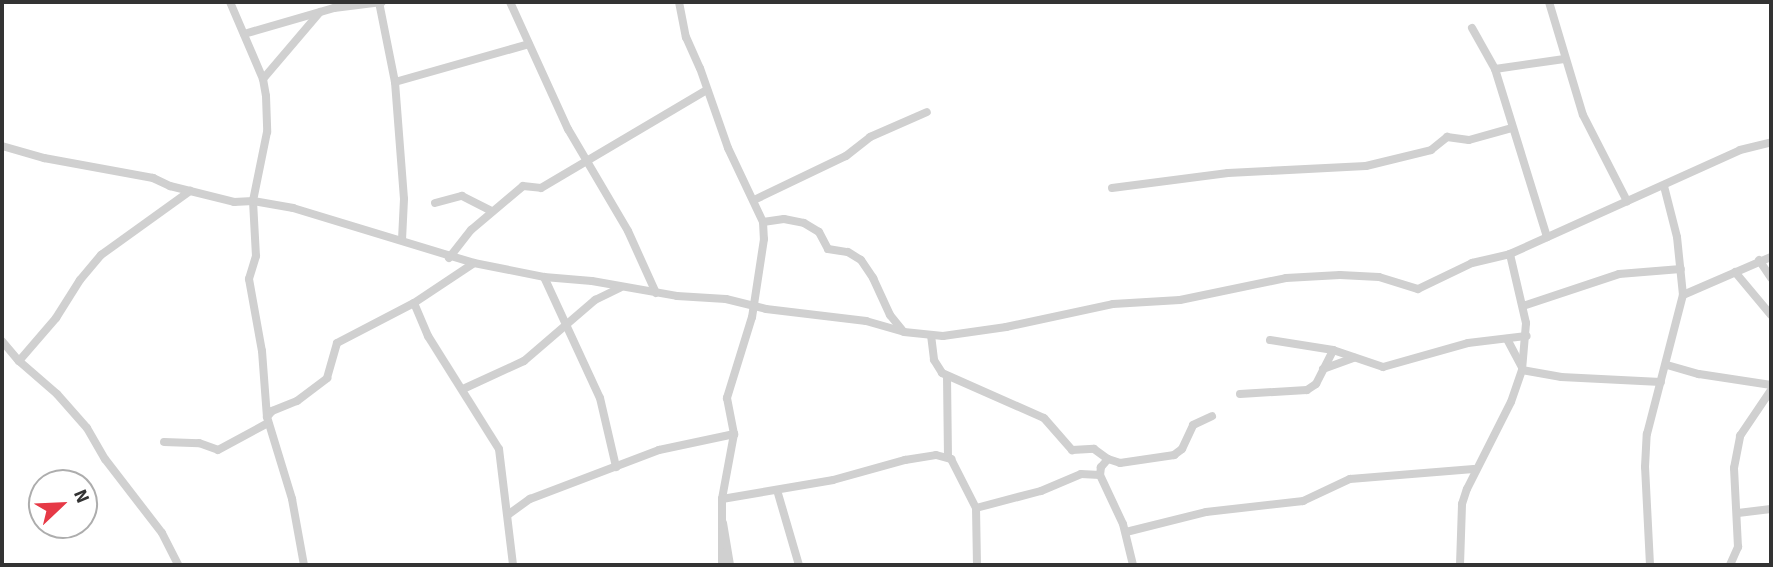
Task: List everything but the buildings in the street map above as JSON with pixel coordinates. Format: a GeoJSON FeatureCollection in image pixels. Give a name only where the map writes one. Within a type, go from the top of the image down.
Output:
{"type":"FeatureCollection","features":[{"type":"Feature","properties":{"kind":"street"},"geometry":{"type":"LineString","coordinates":[[230,2],[262,79],[266,96],[267,132],[253,201],[256,250],[249,279],[262,351],[267,420],[292,499],[304,565]]}},
{"type":"Feature","properties":{"kind":"street"},"geometry":{"type":"LineString","coordinates":[[244,34],[320,12],[380,2],[395,82],[404,198],[402,240]]}},
{"type":"Feature","properties":{"kind":"street"},"geometry":{"type":"LineString","coordinates":[[510,2],[568,129],[628,231],[656,293]]}},
{"type":"Feature","properties":{"kind":"street"},"geometry":{"type":"LineString","coordinates":[[679,2],[686,37],[728,148],[763,222],[754,307],[728,394],[734,434],[722,499],[722,565]]}},
{"type":"Feature","properties":{"kind":"street"},"geometry":{"type":"LineString","coordinates":[[1549,2],[1583,115],[1627,201]]}},
{"type":"Feature","properties":{"kind":"street"},"geometry":{"type":"LineString","coordinates":[[262,79],[320,12]]}},
{"type":"Feature","properties":{"kind":"street"},"geometry":{"type":"LineString","coordinates":[[1472,28],[1495,69],[1547,237]]}},
{"type":"Feature","properties":{"kind":"street"},"geometry":{"type":"LineString","coordinates":[[395,82],[430,75],[529,44]]}},
{"type":"Feature","properties":{"kind":"street"},"geometry":{"type":"LineString","coordinates":[[1495,69],[1564,59]]}},
{"type":"Feature","properties":{"kind":"street"},"geometry":{"type":"LineString","coordinates":[[449,258],[463,237],[524,185],[541,188],[707,90]]}},
{"type":"Feature","properties":{"kind":"street"},"geometry":{"type":"LineString","coordinates":[[754,200],[846,156],[870,137],[927,112]]}},
{"type":"Feature","properties":{"kind":"street"},"geometry":{"type":"LineString","coordinates":[[1112,188],[1228,173],[1366,166],[1432,150],[1447,137],[1469,140],[1512,128]]}},
{"type":"Feature","properties":{"kind":"street"},"geometry":{"type":"LineString","coordinates":[[2,146],[44,158],[153,178],[234,202],[253,201],[293,208],[402,240],[449,258],[544,277],[656,293],[726,299],[754,307],[866,321],[904,332],[931,335],[1006,327],[1113,304],[1180,300],[1286,278],[1340,275],[1379,277],[1418,289],[1472,263],[1510,254],[1740,150],[1771,142]]}},
{"type":"Feature","properties":{"kind":"street"},"geometry":{"type":"LineString","coordinates":[[1650,565],[1646,451],[1684,295],[1664,186]]}},
{"type":"Feature","properties":{"kind":"street"},"geometry":{"type":"LineString","coordinates":[[19,361],[56,318],[80,280],[101,255],[190,191]]}},
{"type":"Feature","properties":{"kind":"street"},"geometry":{"type":"LineString","coordinates":[[435,203],[462,196],[492,211]]}},
{"type":"Feature","properties":{"kind":"street"},"geometry":{"type":"LineString","coordinates":[[763,222],[784,219],[804,222],[819,232],[828,249],[848,251],[861,260],[873,278],[890,315],[904,332]]}},
{"type":"Feature","properties":{"kind":"street"},"geometry":{"type":"LineString","coordinates":[[1460,565],[1462,505],[1474,469],[1507,410],[1523,369],[1527,336],[1523,306],[1510,254]]}},
{"type":"Feature","properties":{"kind":"street"},"geometry":{"type":"LineString","coordinates":[[1684,295],[1771,257]]}},
{"type":"Feature","properties":{"kind":"street"},"geometry":{"type":"LineString","coordinates":[[1759,260],[1771,278]]}},
{"type":"Feature","properties":{"kind":"street"},"geometry":{"type":"LineString","coordinates":[[164,442],[199,443],[218,450],[267,420],[274,411],[297,401],[327,378],[337,343],[414,303],[474,263]]}},
{"type":"Feature","properties":{"kind":"street"},"geometry":{"type":"LineString","coordinates":[[1523,306],[1619,274],[1681,269]]}},
{"type":"Feature","properties":{"kind":"street"},"geometry":{"type":"LineString","coordinates":[[1735,272],[1771,315]]}},
{"type":"Feature","properties":{"kind":"street"},"geometry":{"type":"LineString","coordinates":[[544,277],[604,407],[616,467]]}},
{"type":"Feature","properties":{"kind":"street"},"geometry":{"type":"LineString","coordinates":[[463,388],[518,365],[566,321],[603,294],[620,288]]}},
{"type":"Feature","properties":{"kind":"street"},"geometry":{"type":"LineString","coordinates":[[414,303],[428,336],[499,449],[509,514],[513,565]]}},
{"type":"Feature","properties":{"kind":"street"},"geometry":{"type":"LineString","coordinates":[[931,335],[934,360],[947,376],[1044,418],[1072,450],[1094,449],[1108,460],[1120,463],[1178,454],[1193,425],[1212,416]]}},
{"type":"Feature","properties":{"kind":"street"},"geometry":{"type":"LineString","coordinates":[[1270,340],[1333,350],[1376,366],[1390,366],[1437,350],[1527,336]]}},
{"type":"Feature","properties":{"kind":"street"},"geometry":{"type":"LineString","coordinates":[[1507,339],[1523,369]]}},
{"type":"Feature","properties":{"kind":"street"},"geometry":{"type":"LineString","coordinates":[[2,341],[19,361],[57,394],[87,428],[112,468],[162,533],[178,565]]}},
{"type":"Feature","properties":{"kind":"street"},"geometry":{"type":"LineString","coordinates":[[1240,394],[1307,390],[1316,384],[1333,350]]}},
{"type":"Feature","properties":{"kind":"street"},"geometry":{"type":"LineString","coordinates":[[1323,369],[1354,358]]}},
{"type":"Feature","properties":{"kind":"street"},"geometry":{"type":"LineString","coordinates":[[1667,365],[1771,388],[1740,436],[1734,468],[1738,547],[1730,565]]}},
{"type":"Feature","properties":{"kind":"street"},"geometry":{"type":"LineString","coordinates":[[1523,369],[1561,377],[1661,382]]}},
{"type":"Feature","properties":{"kind":"street"},"geometry":{"type":"LineString","coordinates":[[947,376],[948,457],[975,508],[978,565]]}},
{"type":"Feature","properties":{"kind":"street"},"geometry":{"type":"LineString","coordinates":[[509,514],[530,499],[676,445],[734,434]]}},
{"type":"Feature","properties":{"kind":"street"},"geometry":{"type":"LineString","coordinates":[[722,499],[832,480],[905,460],[936,455],[948,457]]}},
{"type":"Feature","properties":{"kind":"street"},"geometry":{"type":"LineString","coordinates":[[1108,460],[1101,467],[1100,475],[1126,532],[1133,565]]}},
{"type":"Feature","properties":{"kind":"street"},"geometry":{"type":"LineString","coordinates":[[1126,532],[1206,512],[1303,501],[1350,479],[1474,469]]}},
{"type":"Feature","properties":{"kind":"street"},"geometry":{"type":"LineString","coordinates":[[975,508],[1041,491],[1081,474],[1100,475]]}},
{"type":"Feature","properties":{"kind":"street"},"geometry":{"type":"LineString","coordinates":[[777,490],[799,565]]}},
{"type":"Feature","properties":{"kind":"street"},"geometry":{"type":"LineString","coordinates":[[1738,513],[1771,509]]}},
{"type":"Feature","properties":{"kind":"street"},"geometry":{"type":"LineString","coordinates":[[721,513],[730,565]]}}]}
